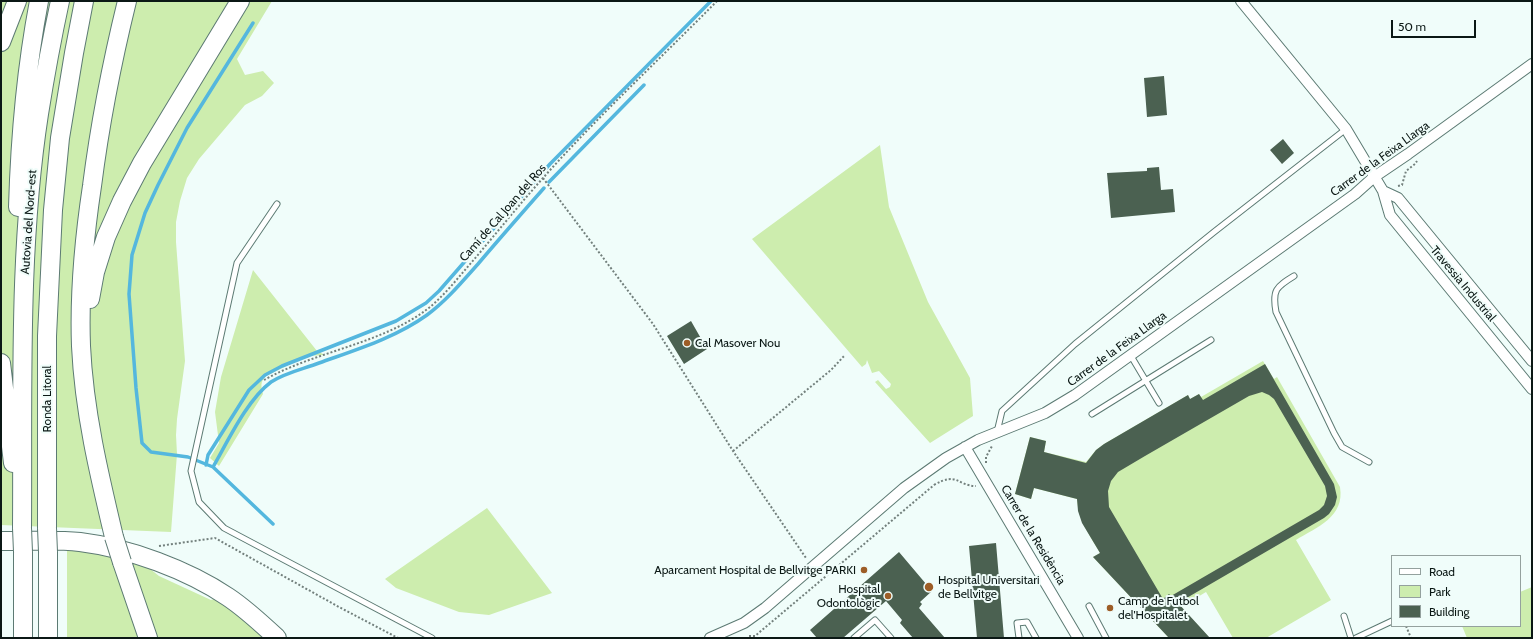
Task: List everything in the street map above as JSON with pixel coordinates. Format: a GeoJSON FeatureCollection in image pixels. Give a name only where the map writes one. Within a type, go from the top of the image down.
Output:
{"type":"FeatureCollection","features":[{"type":"Feature","properties":{"kind":"highway"},"geometry":{"type":"LineString","coordinates":[[1,42],[17,1]]}},
{"type":"Feature","properties":{"kind":"highway"},"geometry":{"type":"LineString","coordinates":[[23,638],[22,446],[18,310],[19,171],[23,113],[31,46],[39,1]]}},
{"type":"Feature","properties":{"kind":"highway","name":"Autovia del Nord-est"},"geometry":{"type":"LineString","coordinates":[[22,446],[24,303],[32,179],[39,115],[60,1]]}},
{"type":"Feature","properties":{"kind":"highway"},"geometry":{"type":"LineString","coordinates":[[57,161],[74,53],[84,1]]}},
{"type":"Feature","properties":{"kind":"highway"},"geometry":{"type":"LineString","coordinates":[[57,161],[71,100],[97,1]]}},
{"type":"Feature","properties":{"kind":"highway"},"geometry":{"type":"LineString","coordinates":[[127,1],[112,63],[97,144],[85,235],[81,307],[81,346],[84,384],[97,466],[114,537],[148,638]]}},
{"type":"Feature","properties":{"kind":"highway"},"geometry":{"type":"LineString","coordinates":[[84,384],[88,308],[106,237],[122,201],[142,163],[240,1]]}},
{"type":"Feature","properties":{"kind":"highway","name":"Ronda Litoral"},"geometry":{"type":"LineString","coordinates":[[48,638],[47,336],[57,161]]}},
{"type":"Feature","properties":{"kind":"highway"},"geometry":{"type":"LineString","coordinates":[[1,363],[22,528]]}},
{"type":"Feature","properties":{"kind":"highway"},"geometry":{"type":"LineString","coordinates":[[1,541],[80,542],[106,547],[150,559],[193,577],[228,597],[278,638]]}},
{"type":"Feature","properties":{"kind":"street","name":"Travessia Industrial"},"geometry":{"type":"LineString","coordinates":[[1241,1],[1346,129],[1383,191],[1390,215],[1532,389]]}},
{"type":"Feature","properties":{"kind":"street","name":"Carrer de la Feixa Llarga"},"geometry":{"type":"LineString","coordinates":[[710,638],[730,630],[756,615],[910,484],[939,462],[965,446],[1045,413],[1058,406],[1131,356],[1276,249],[1355,194],[1374,177],[1532,64]]}},
{"type":"Feature","properties":{"kind":"street","name":"Travessia Industrial"},"geometry":{"type":"LineString","coordinates":[[1383,191],[1398,198],[1532,361]]}},
{"type":"Feature","properties":{"kind":"street","name":"Carrer de la Residència"},"geometry":{"type":"LineString","coordinates":[[965,446],[1078,638]]}},
{"type":"Feature","properties":{"kind":"lane"},"geometry":{"type":"LineString","coordinates":[[997,432],[1002,411],[1075,344],[1214,232],[1346,129]]}},
{"type":"Feature","properties":{"kind":"lane"},"geometry":{"type":"LineString","coordinates":[[277,204],[237,263],[191,470],[198,502],[224,528],[432,638]]}},
{"type":"Feature","properties":{"kind":"lane"},"geometry":{"type":"LineString","coordinates":[[1294,276],[1275,291],[1274,298],[1276,312],[1342,447],[1369,462]]}},
{"type":"Feature","properties":{"kind":"lane"},"geometry":{"type":"LineString","coordinates":[[1092,414],[1211,340]]}},
{"type":"Feature","properties":{"kind":"lane"},"geometry":{"type":"LineString","coordinates":[[1131,356],[1159,403]]}},
{"type":"Feature","properties":{"kind":"lane"},"geometry":{"type":"LineString","coordinates":[[1089,606],[1106,638]]}},
{"type":"Feature","properties":{"kind":"lane"},"geometry":{"type":"LineString","coordinates":[[1344,616],[1351,638]]}},
{"type":"Feature","properties":{"kind":"lane"},"geometry":{"type":"LineString","coordinates":[[854,638],[875,620],[891,638]]}},
{"type":"Feature","properties":{"kind":"lane"},"geometry":{"type":"LineString","coordinates":[[1356,638],[1391,621]]}},
{"type":"Feature","properties":{"kind":"lane"},"geometry":{"type":"LineString","coordinates":[[1019,638],[1017,623],[1027,622],[1036,638]]}},
{"type":"Feature","properties":{"kind":"path","name":"Camí de Cal Joan del Ros"},"geometry":{"type":"LineString","coordinates":[[264,380],[284,370],[368,340],[422,313],[455,282],[543,178],[717,1]]}},
{"type":"Feature","properties":{"kind":"path"},"geometry":{"type":"LineString","coordinates":[[543,178],[652,324],[812,568]]}},
{"type":"Feature","properties":{"kind":"path"},"geometry":{"type":"LineString","coordinates":[[734,451],[831,370],[845,355]]}},
{"type":"Feature","properties":{"kind":"path"},"geometry":{"type":"LineString","coordinates":[[749,636],[755,636],[934,485],[943,480],[953,479],[976,486]]}},
{"type":"Feature","properties":{"kind":"path"},"geometry":{"type":"LineString","coordinates":[[157,546],[215,538],[398,638]]}},
{"type":"Feature","properties":{"kind":"path"},"geometry":{"type":"LineString","coordinates":[[1406,627],[1411,638]]}},
{"type":"Feature","properties":{"kind":"green space"},"geometry":{"type":"Polygon","coordinates":[[[1,1],[272,1],[237,59],[245,75],[263,71],[274,83],[262,96],[245,105],[199,159],[187,178],[180,201],[176,222],[176,242],[185,361],[177,419],[177,454],[171,532],[1,525],[1,1]]]}},
{"type":"Feature","properties":{"kind":"green space"},"geometry":{"type":"Polygon","coordinates":[[[880,145],[889,207],[928,302],[970,378],[973,416],[930,443],[875,382],[878,380],[886,389],[890,387],[891,384],[879,371],[872,373],[867,360],[866,364],[862,367],[752,239],[880,145]]]}},
{"type":"Feature","properties":{"kind":"green space"},"geometry":{"type":"Polygon","coordinates":[[[253,270],[317,351],[325,355],[307,356],[266,376],[262,384],[263,394],[219,466],[210,458],[219,443],[215,412],[221,377],[253,270]]]}},
{"type":"Feature","properties":{"kind":"green space"},"geometry":{"type":"Polygon","coordinates":[[[1263,361],[1274,379],[1277,377],[1340,487],[1338,506],[1334,514],[1328,520],[1296,540],[1331,600],[1266,638],[1233,638],[1206,592],[1181,607],[1207,635],[1204,638],[1169,638],[1093,557],[1100,553],[1082,520],[1077,499],[1034,488],[1031,499],[1015,494],[1030,437],[1046,441],[1044,452],[1086,462],[1096,450],[1104,444],[1188,395],[1190,399],[1199,394],[1201,397],[1263,361]]]}},
{"type":"Feature","properties":{"kind":"green space"},"geometry":{"type":"Polygon","coordinates":[[[487,508],[552,593],[489,615],[459,612],[396,588],[385,579],[487,508]]]}},
{"type":"Feature","properties":{"kind":"green space"},"geometry":{"type":"Polygon","coordinates":[[[67,550],[78,550],[113,556],[141,638],[67,638],[67,550]]]}},
{"type":"Feature","properties":{"kind":"green space"},"geometry":{"type":"Polygon","coordinates":[[[130,561],[149,568],[159,576],[211,600],[214,599],[228,607],[264,638],[156,638],[130,561]]]}},
{"type":"Feature","properties":{"kind":"green space"},"geometry":{"type":"Polygon","coordinates":[[[1532,587],[1532,638],[1467,638],[1462,627],[1521,627],[1521,592],[1532,587]]]}},
{"type":"Feature","properties":{"kind":"building"},"geometry":{"type":"Polygon","coordinates":[[[1164,76],[1167,115],[1147,117],[1144,78],[1164,76]]]}},
{"type":"Feature","properties":{"kind":"building"},"geometry":{"type":"Polygon","coordinates":[[[1283,139],[1294,153],[1282,164],[1270,150],[1283,139]]]}},
{"type":"Feature","properties":{"kind":"building"},"geometry":{"type":"Polygon","coordinates":[[[1159,167],[1161,190],[1173,189],[1175,212],[1111,218],[1107,173],[1147,171],[1147,168],[1159,167]]]}},
{"type":"Feature","properties":{"kind":"building","name":"Cal Masover Nou"},"geometry":{"type":"Polygon","coordinates":[[[691,321],[707,349],[684,364],[667,336],[691,321]]]}},
{"type":"Feature","properties":{"kind":"building"},"geometry":{"type":"Polygon","coordinates":[[[1265,364],[1334,484],[1337,497],[1335,505],[1329,514],[1324,518],[1178,603],[1210,638],[1169,638],[1093,557],[1100,553],[1082,523],[1078,511],[1077,499],[1034,488],[1031,499],[1015,494],[1030,437],[1046,441],[1044,452],[1086,463],[1096,450],[1104,444],[1188,395],[1190,399],[1199,394],[1203,400],[1265,364]],[[1262,392],[1249,396],[1118,472],[1111,481],[1108,491],[1109,507],[1163,599],[1169,594],[1171,596],[1319,510],[1324,505],[1327,496],[1325,486],[1274,399],[1262,392]]]}},
{"type":"Feature","properties":{"kind":"building"},"geometry":{"type":"Polygon","coordinates":[[[996,543],[1004,638],[977,638],[969,546],[996,543]]]}},
{"type":"Feature","properties":{"kind":"building","name":"Hospital Odontològic"},"geometry":{"type":"Polygon","coordinates":[[[899,552],[932,591],[920,602],[922,604],[919,608],[945,638],[913,638],[900,623],[902,620],[886,601],[843,638],[817,638],[810,630],[899,552]]]}},
{"type":"Feature","properties":{"kind":"waterway"},"geometry":{"type":"LineString","coordinates":[[206,465],[208,455],[249,390],[265,375],[282,366],[396,321],[426,303],[439,291],[550,164],[711,1]]}},
{"type":"Feature","properties":{"kind":"waterway"},"geometry":{"type":"LineString","coordinates":[[253,23],[187,128],[145,213],[132,255],[129,294],[142,443],[151,452],[188,457],[213,467],[273,524]]}},
{"type":"Feature","properties":{"kind":"waterway"},"geometry":{"type":"LineString","coordinates":[[549,182],[644,85]]}},
{"type":"Feature","properties":{"kind":"waterway"},"geometry":{"type":"LineString","coordinates":[[213,467],[246,410],[262,390],[271,382],[288,374],[388,337],[427,315],[441,304],[460,284],[544,188]]}},
{"type":"Feature","properties":{"kind":"place","name":"Cal Masover Nou"},"geometry":{"type":"Point","coordinates":[687,343]}},
{"type":"Feature","properties":{"kind":"place","name":"Aparcament Hospital de Bellvitge PARKI"},"geometry":{"type":"Point","coordinates":[864,570]}},
{"type":"Feature","properties":{"kind":"place","name":"Hospital Universitari de Bellvitge"},"geometry":{"type":"Point","coordinates":[929,587]}},
{"type":"Feature","properties":{"kind":"place","name":"Hospital Odontològic"},"geometry":{"type":"Point","coordinates":[888,596]}},
{"type":"Feature","properties":{"kind":"place","name":"Camp de Futbol del'Hospitalet"},"geometry":{"type":"Point","coordinates":[1110,608]}}]}
